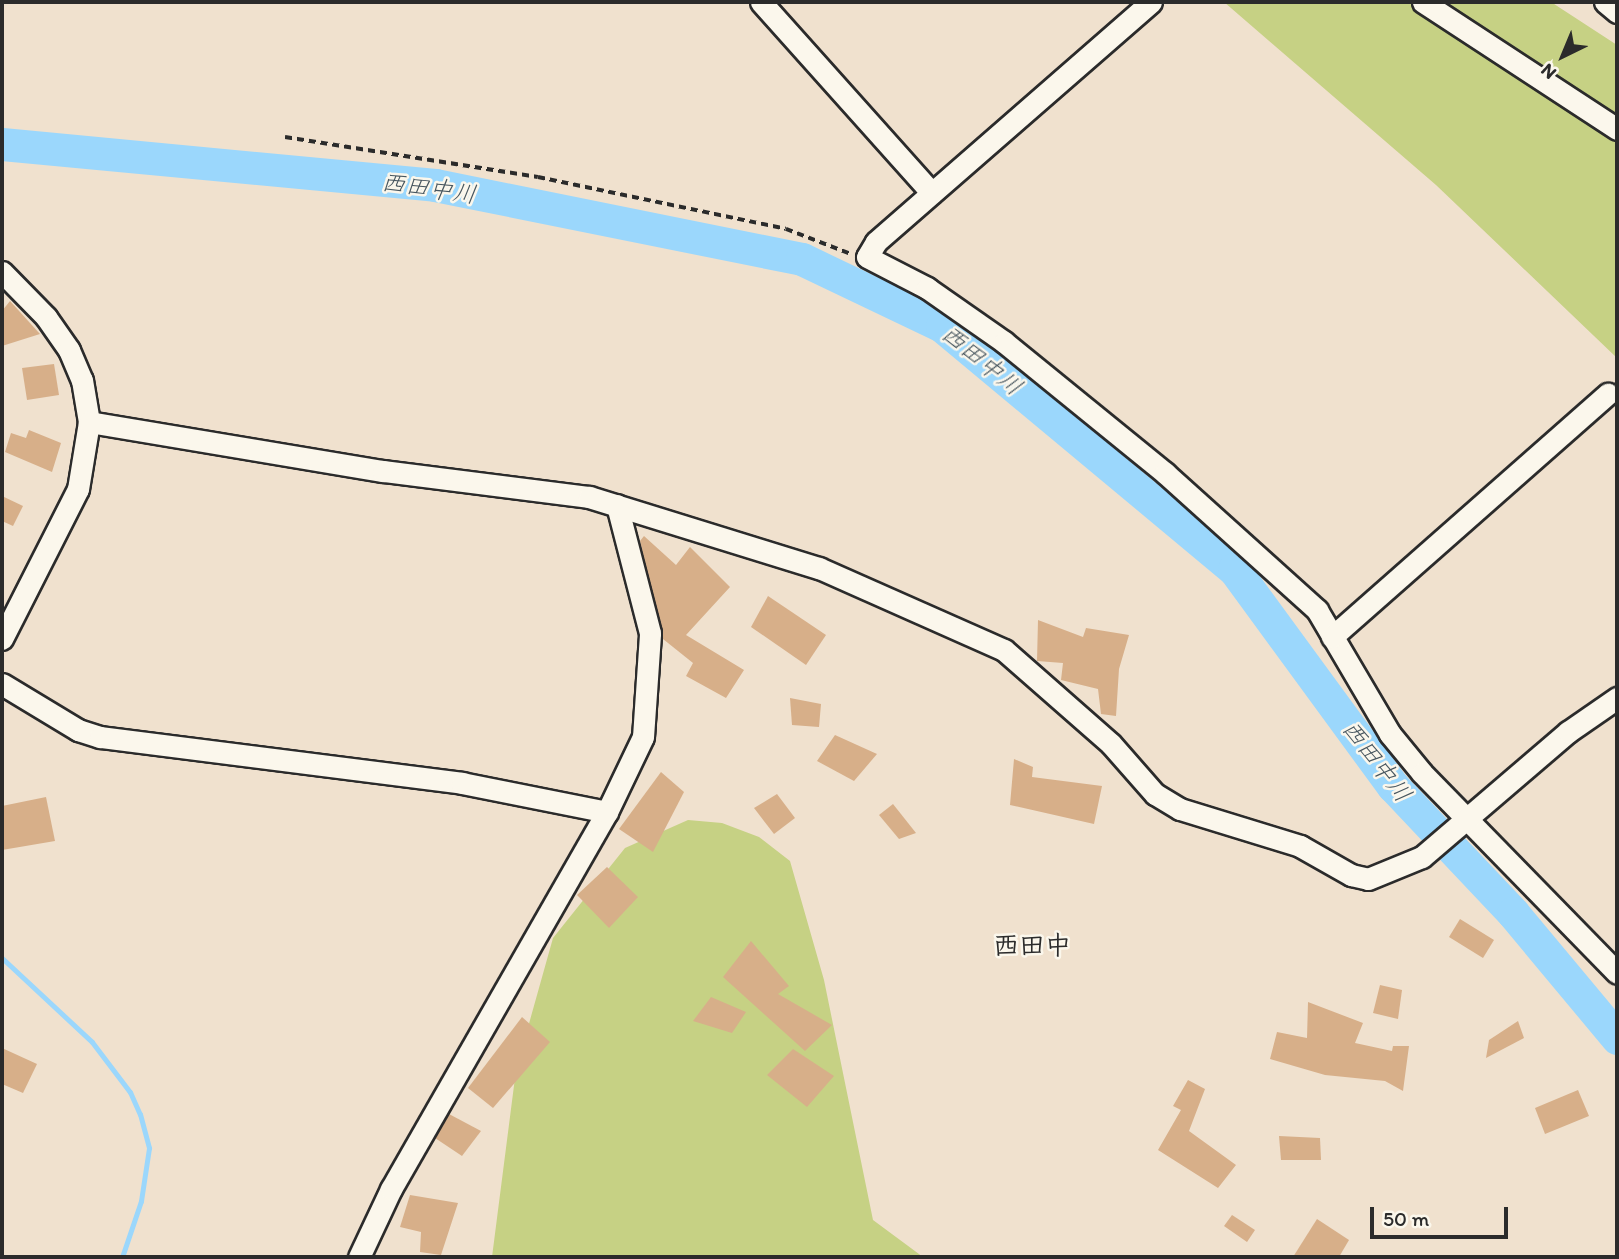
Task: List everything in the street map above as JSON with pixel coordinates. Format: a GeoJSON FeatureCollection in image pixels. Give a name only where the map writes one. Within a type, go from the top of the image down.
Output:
{"type":"FeatureCollection","features":[{"type":"Feature","properties":{"kind":"street"},"geometry":{"type":"LineString","coordinates":[[761,2],[932,193]]}},
{"type":"Feature","properties":{"kind":"street"},"geometry":{"type":"LineString","coordinates":[[1151,2],[932,193],[867,257],[966,313],[1137,450],[1317,610],[1390,734],[1462,822],[1617,973]]}},
{"type":"Feature","properties":{"kind":"street"},"geometry":{"type":"LineString","coordinates":[[1423,2],[1617,129]]}},
{"type":"Feature","properties":{"kind":"street"},"geometry":{"type":"LineString","coordinates":[[1605,2],[1617,12]]}},
{"type":"Feature","properties":{"kind":"street"},"geometry":{"type":"LineString","coordinates":[[2,272],[47,317],[68,350],[82,380],[89,422],[78,489],[2,639]]}},
{"type":"Feature","properties":{"kind":"street"},"geometry":{"type":"LineString","coordinates":[[1332,637],[1608,394]]}},
{"type":"Feature","properties":{"kind":"street"},"geometry":{"type":"LineString","coordinates":[[89,422],[617,505],[819,568],[1004,650],[1111,744],[1155,794],[1180,809],[1300,846],[1351,875],[1368,879],[1422,857],[1617,698]]}},
{"type":"Feature","properties":{"kind":"street"},"geometry":{"type":"LineString","coordinates":[[359,1257],[391,1189],[607,812],[643,737],[652,653],[617,505]]}},
{"type":"Feature","properties":{"kind":"street"},"geometry":{"type":"LineString","coordinates":[[2,684],[78,730],[100,737],[462,783],[607,812]]}},
{"type":"Feature","properties":{"kind":"path"},"geometry":{"type":"LineString","coordinates":[[285,137],[538,177],[786,229],[867,257]]}},
{"type":"Feature","properties":{"kind":"green space"},"geometry":{"type":"Polygon","coordinates":[[[1224,2],[1551,2],[1617,45],[1617,358],[1436,185],[1224,2]]]}},
{"type":"Feature","properties":{"kind":"green space"},"geometry":{"type":"Polygon","coordinates":[[[688,820],[722,823],[759,837],[790,861],[824,980],[873,1220],[923,1257],[492,1257],[516,1070],[553,938],[625,848],[688,820]]]}},
{"type":"Feature","properties":{"kind":"building"},"geometry":{"type":"Polygon","coordinates":[[[10,301],[40,334],[2,346],[2,311],[10,301]]]}},
{"type":"Feature","properties":{"kind":"building"},"geometry":{"type":"Polygon","coordinates":[[[54,364],[59,395],[27,400],[22,368],[54,364]]]}},
{"type":"Feature","properties":{"kind":"building"},"geometry":{"type":"Polygon","coordinates":[[[29,430],[61,443],[52,472],[5,452],[11,433],[26,438],[29,430]]]}},
{"type":"Feature","properties":{"kind":"building"},"geometry":{"type":"Polygon","coordinates":[[[2,496],[23,506],[13,526],[2,521],[2,496]]]}},
{"type":"Feature","properties":{"kind":"building"},"geometry":{"type":"Polygon","coordinates":[[[644,536],[676,565],[690,547],[730,587],[686,635],[744,670],[726,698],[686,676],[693,663],[663,639],[640,541],[644,536]]]}},
{"type":"Feature","properties":{"kind":"building"},"geometry":{"type":"Polygon","coordinates":[[[768,596],[826,635],[806,665],[751,627],[768,596]]]}},
{"type":"Feature","properties":{"kind":"building"},"geometry":{"type":"Polygon","coordinates":[[[1038,620],[1083,637],[1086,628],[1129,635],[1119,669],[1116,716],[1101,714],[1098,689],[1061,680],[1063,663],[1037,661],[1038,620]]]}},
{"type":"Feature","properties":{"kind":"building"},"geometry":{"type":"Polygon","coordinates":[[[790,698],[821,704],[819,727],[792,725],[790,698]]]}},
{"type":"Feature","properties":{"kind":"building"},"geometry":{"type":"Polygon","coordinates":[[[835,735],[877,754],[854,781],[817,761],[835,735]]]}},
{"type":"Feature","properties":{"kind":"building"},"geometry":{"type":"Polygon","coordinates":[[[1014,759],[1033,767],[1032,777],[1102,786],[1094,824],[1010,805],[1014,759]]]}},
{"type":"Feature","properties":{"kind":"building"},"geometry":{"type":"Polygon","coordinates":[[[661,772],[684,792],[653,852],[619,829],[661,772]]]}},
{"type":"Feature","properties":{"kind":"building"},"geometry":{"type":"Polygon","coordinates":[[[777,794],[795,818],[774,834],[754,808],[777,794]]]}},
{"type":"Feature","properties":{"kind":"building"},"geometry":{"type":"Polygon","coordinates":[[[46,797],[55,841],[2,850],[2,806],[46,797]]]}},
{"type":"Feature","properties":{"kind":"building"},"geometry":{"type":"Polygon","coordinates":[[[893,804],[916,833],[899,839],[879,815],[893,804]]]}},
{"type":"Feature","properties":{"kind":"building"},"geometry":{"type":"Polygon","coordinates":[[[607,867],[638,897],[609,928],[577,895],[607,867]]]}},
{"type":"Feature","properties":{"kind":"building"},"geometry":{"type":"Polygon","coordinates":[[[1460,919],[1494,940],[1483,958],[1449,937],[1460,919]]]}},
{"type":"Feature","properties":{"kind":"building"},"geometry":{"type":"Polygon","coordinates":[[[751,941],[789,986],[778,994],[832,1025],[805,1051],[723,977],[751,941]]]}},
{"type":"Feature","properties":{"kind":"building"},"geometry":{"type":"Polygon","coordinates":[[[1380,985],[1402,990],[1398,1019],[1373,1013],[1380,985]]]}},
{"type":"Feature","properties":{"kind":"building"},"geometry":{"type":"Polygon","coordinates":[[[711,997],[746,1012],[732,1033],[693,1021],[711,997]]]}},
{"type":"Feature","properties":{"kind":"building"},"geometry":{"type":"Polygon","coordinates":[[[1308,1002],[1363,1023],[1355,1043],[1392,1051],[1393,1046],[1409,1046],[1403,1091],[1385,1081],[1325,1075],[1270,1059],[1277,1032],[1307,1038],[1308,1002]]]}},
{"type":"Feature","properties":{"kind":"building"},"geometry":{"type":"Polygon","coordinates":[[[522,1017],[550,1042],[493,1108],[468,1088],[522,1017]]]}},
{"type":"Feature","properties":{"kind":"building"},"geometry":{"type":"Polygon","coordinates":[[[1518,1021],[1524,1038],[1486,1058],[1489,1040],[1518,1021]]]}},
{"type":"Feature","properties":{"kind":"building"},"geometry":{"type":"Polygon","coordinates":[[[2,1048],[37,1064],[23,1093],[2,1084],[2,1048]]]}},
{"type":"Feature","properties":{"kind":"building"},"geometry":{"type":"Polygon","coordinates":[[[793,1049],[834,1076],[807,1107],[767,1075],[793,1049]]]}},
{"type":"Feature","properties":{"kind":"building"},"geometry":{"type":"Polygon","coordinates":[[[1188,1080],[1205,1089],[1189,1131],[1236,1165],[1218,1188],[1158,1150],[1181,1110],[1173,1106],[1188,1080]]]}},
{"type":"Feature","properties":{"kind":"building"},"geometry":{"type":"Polygon","coordinates":[[[1578,1090],[1589,1116],[1545,1134],[1535,1108],[1578,1090]]]}},
{"type":"Feature","properties":{"kind":"building"},"geometry":{"type":"Polygon","coordinates":[[[449,1114],[481,1131],[462,1156],[435,1138],[449,1114]]]}},
{"type":"Feature","properties":{"kind":"building"},"geometry":{"type":"Polygon","coordinates":[[[1279,1136],[1320,1138],[1321,1160],[1281,1160],[1279,1136]]]}},
{"type":"Feature","properties":{"kind":"building"},"geometry":{"type":"Polygon","coordinates":[[[410,1195],[458,1203],[441,1255],[420,1252],[421,1232],[400,1227],[410,1195]]]}},
{"type":"Feature","properties":{"kind":"building"},"geometry":{"type":"Polygon","coordinates":[[[1232,1215],[1255,1230],[1247,1242],[1224,1226],[1232,1215]]]}},
{"type":"Feature","properties":{"kind":"building"},"geometry":{"type":"Polygon","coordinates":[[[1317,1219],[1349,1240],[1339,1257],[1293,1257],[1317,1219]]]}},
{"type":"Feature","properties":{"kind":"waterway","name":"西田中川"},"geometry":{"type":"LineString","coordinates":[[2,144],[435,185],[802,259],[942,326],[1234,569],[1393,786],[1513,913],[1617,1038]]}},
{"type":"Feature","properties":{"kind":"waterway"},"geometry":{"type":"LineString","coordinates":[[2,958],[92,1042],[130,1092],[140,1114],[149,1148],[141,1201],[122,1257]]}},
{"type":"Feature","properties":{"kind":"district","name":"西田中"},"geometry":{"type":"Point","coordinates":[1032,946]}}]}
